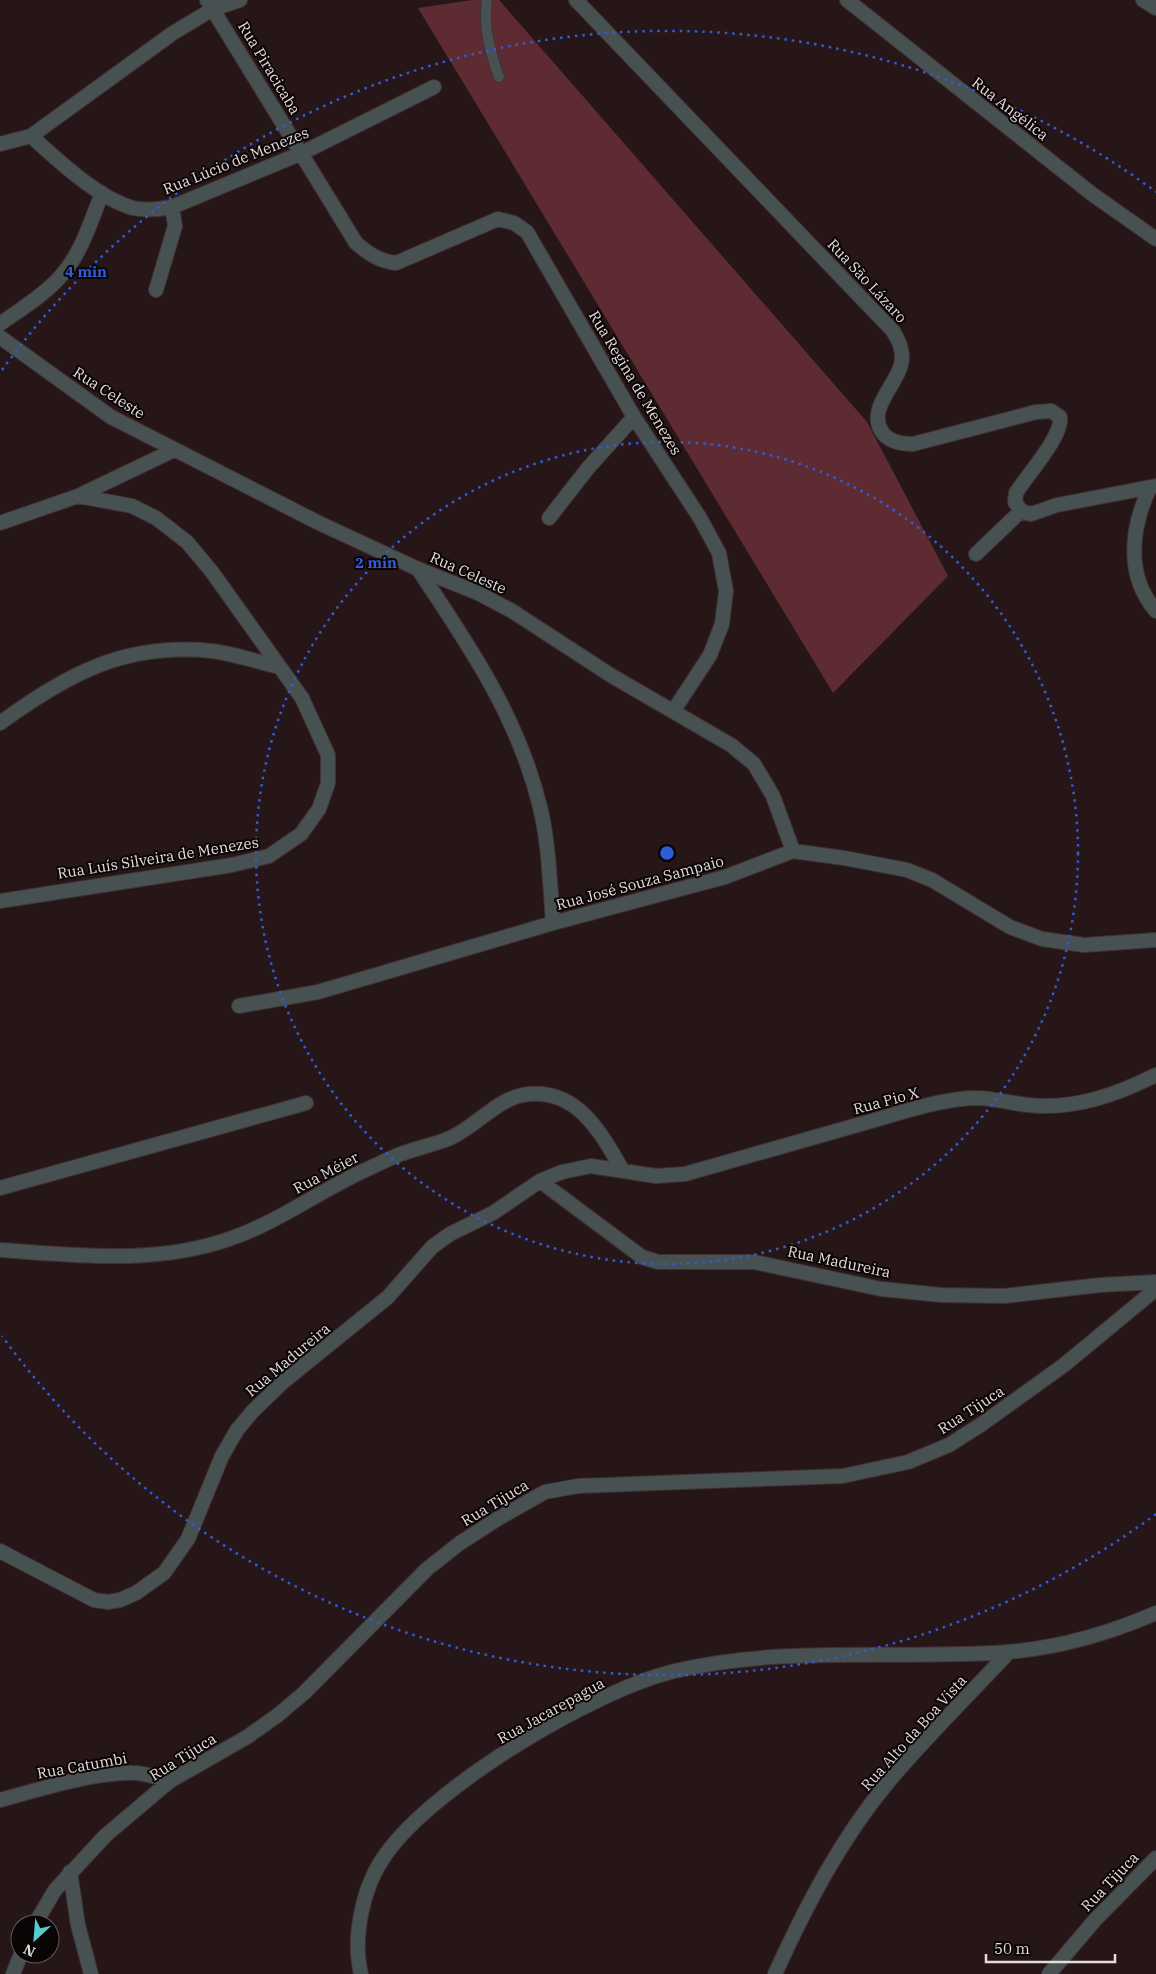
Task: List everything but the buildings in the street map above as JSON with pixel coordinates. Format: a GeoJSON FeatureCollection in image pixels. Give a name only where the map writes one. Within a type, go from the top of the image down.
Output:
{"type":"FeatureCollection","features":[{"type":"Feature","properties":{"kind":"street"},"geometry":{"type":"LineString","coordinates":[[0,144],[31,136],[210,4],[240,0]]}},
{"type":"Feature","properties":{"kind":"street","name":"Rua São Lázaro"},"geometry":{"type":"LineString","coordinates":[[576,0],[893,331],[901,345],[902,358],[900,370],[878,412],[878,427],[886,437],[901,444],[913,444],[1036,412],[1051,411],[1060,417],[1061,422],[1056,434],[1016,493],[1015,502],[1021,511]]}},
{"type":"Feature","properties":{"kind":"street","name":"Rua Angélica"},"geometry":{"type":"LineString","coordinates":[[847,0],[1092,194],[1156,239]]}},
{"type":"Feature","properties":{"kind":"street"},"geometry":{"type":"LineString","coordinates":[[1143,0],[1156,8]]}},
{"type":"Feature","properties":{"kind":"street","name":"Rua Piracicaba"},"geometry":{"type":"LineString","coordinates":[[210,4],[356,243],[367,253]]}},
{"type":"Feature","properties":{"kind":"street","name":"Rua Lúcio de Menezes"},"geometry":{"type":"LineString","coordinates":[[31,136],[102,194],[132,207],[152,210],[172,207],[302,153],[434,87]]}},
{"type":"Feature","properties":{"kind":"street"},"geometry":{"type":"LineString","coordinates":[[0,324],[34,300],[61,276],[80,247],[102,194]]}},
{"type":"Feature","properties":{"kind":"street"},"geometry":{"type":"LineString","coordinates":[[156,290],[175,226],[172,207]]}},
{"type":"Feature","properties":{"kind":"street","name":"Rua Regina de Menezes"},"geometry":{"type":"LineString","coordinates":[[367,253],[381,261],[396,262],[498,218],[514,222],[527,232],[634,417],[700,518],[719,554],[726,591],[722,624],[710,655],[674,710]]}},
{"type":"Feature","properties":{"kind":"street","name":"Rua Celeste"},"geometry":{"type":"LineString","coordinates":[[0,337],[111,417],[319,523],[418,569],[478,593],[512,611],[612,676],[731,744],[754,764],[773,796],[793,851]]}},
{"type":"Feature","properties":{"kind":"street"},"geometry":{"type":"LineString","coordinates":[[548,518],[588,468],[634,417]]}},
{"type":"Feature","properties":{"kind":"street"},"geometry":{"type":"LineString","coordinates":[[0,524],[78,496],[174,450]]}},
{"type":"Feature","properties":{"kind":"street"},"geometry":{"type":"LineString","coordinates":[[976,554],[1021,511],[1031,514],[1057,505],[1153,486]]}},
{"type":"Feature","properties":{"kind":"street"},"geometry":{"type":"LineString","coordinates":[[1153,486],[1142,504],[1136,527],[1133,564],[1139,582],[1156,612]]}},
{"type":"Feature","properties":{"kind":"street","name":"Rua Luís Silveira de Menezes"},"geometry":{"type":"LineString","coordinates":[[0,901],[232,865],[268,856],[301,834],[319,809],[328,783],[328,755],[302,698],[212,572],[187,542],[156,518],[132,506],[78,496]]}},
{"type":"Feature","properties":{"kind":"street"},"geometry":{"type":"LineString","coordinates":[[418,569],[480,662],[507,714],[527,763],[540,808],[553,923]]}},
{"type":"Feature","properties":{"kind":"street"},"geometry":{"type":"LineString","coordinates":[[0,723],[32,700],[86,669],[118,657],[158,651],[213,651],[280,668]]}},
{"type":"Feature","properties":{"kind":"street","name":"Rua José Souza Sampaio"},"geometry":{"type":"LineString","coordinates":[[239,1006],[318,992],[553,923],[725,877],[793,851],[908,870],[932,880],[1010,927],[1042,939],[1084,945],[1156,940]]}},
{"type":"Feature","properties":{"kind":"street","name":"Rua Pio X"},"geometry":{"type":"LineString","coordinates":[[623,1170],[656,1176],[685,1174],[961,1098],[993,1099],[1028,1105],[1052,1106],[1091,1101],[1132,1087],[1156,1075]]}},
{"type":"Feature","properties":{"kind":"street","name":"Rua Méier"},"geometry":{"type":"LineString","coordinates":[[0,1250],[110,1258],[174,1252],[229,1239],[399,1154],[427,1147],[452,1137],[474,1125],[506,1100],[529,1094],[545,1094],[568,1102],[592,1120],[623,1170]]}},
{"type":"Feature","properties":{"kind":"street"},"geometry":{"type":"LineString","coordinates":[[0,1188],[306,1103]]}},
{"type":"Feature","properties":{"kind":"street","name":"Rua Madureira"},"geometry":{"type":"LineString","coordinates":[[0,1551],[94,1600],[108,1602],[136,1593],[164,1573],[177,1557],[200,1514],[222,1456],[236,1430],[283,1382],[388,1297],[432,1247],[450,1234],[508,1204],[540,1181],[562,1172],[591,1166],[623,1170]]}},
{"type":"Feature","properties":{"kind":"street","name":"Rua Madureira"},"geometry":{"type":"LineString","coordinates":[[540,1181],[635,1251],[658,1262],[754,1262],[881,1289],[941,1295],[1004,1296],[1100,1285],[1156,1282]]}},
{"type":"Feature","properties":{"kind":"street","name":"Rua Tijuca"},"geometry":{"type":"LineString","coordinates":[[40,1914],[70,1872],[106,1835],[170,1781],[248,1737],[278,1715],[304,1693],[427,1569],[460,1543],[545,1492],[578,1486],[843,1476],[908,1462],[949,1445],[982,1424],[1064,1365],[1156,1289]]}},
{"type":"Feature","properties":{"kind":"street"},"geometry":{"type":"LineString","coordinates":[[1009,1652],[1085,1638],[1156,1613]]}},
{"type":"Feature","properties":{"kind":"street","name":"Rua Jacarepagua"},"geometry":{"type":"LineString","coordinates":[[362,1974],[359,1963],[360,1934],[367,1890],[384,1856],[410,1824],[444,1795],[527,1740],[591,1704],[674,1671],[714,1664],[774,1657],[1009,1652]]}},
{"type":"Feature","properties":{"kind":"street","name":"Rua Alto da Boa Vista"},"geometry":{"type":"LineString","coordinates":[[775,1974],[803,1915],[856,1824],[889,1781],[1009,1652]]}},
{"type":"Feature","properties":{"kind":"street","name":"Rua Catumbi"},"geometry":{"type":"LineString","coordinates":[[0,1800],[48,1787],[117,1774],[150,1775],[170,1781]]}},
{"type":"Feature","properties":{"kind":"street","name":"Rua Tijuca"},"geometry":{"type":"LineString","coordinates":[[1049,1974],[1095,1920],[1156,1858]]}},
{"type":"Feature","properties":{"kind":"street"},"geometry":{"type":"LineString","coordinates":[[70,1872],[78,1925],[91,1974]]}},
{"type":"Feature","properties":{"kind":"lane"},"geometry":{"type":"LineString","coordinates":[[487,0],[487,31],[491,55],[499,77]]}},
{"type":"Feature","properties":{"kind":"shaded area"},"geometry":{"type":"Polygon","coordinates":[[[472,0],[499,0],[867,422],[948,576],[833,693],[418,8],[472,0]]]}}]}
